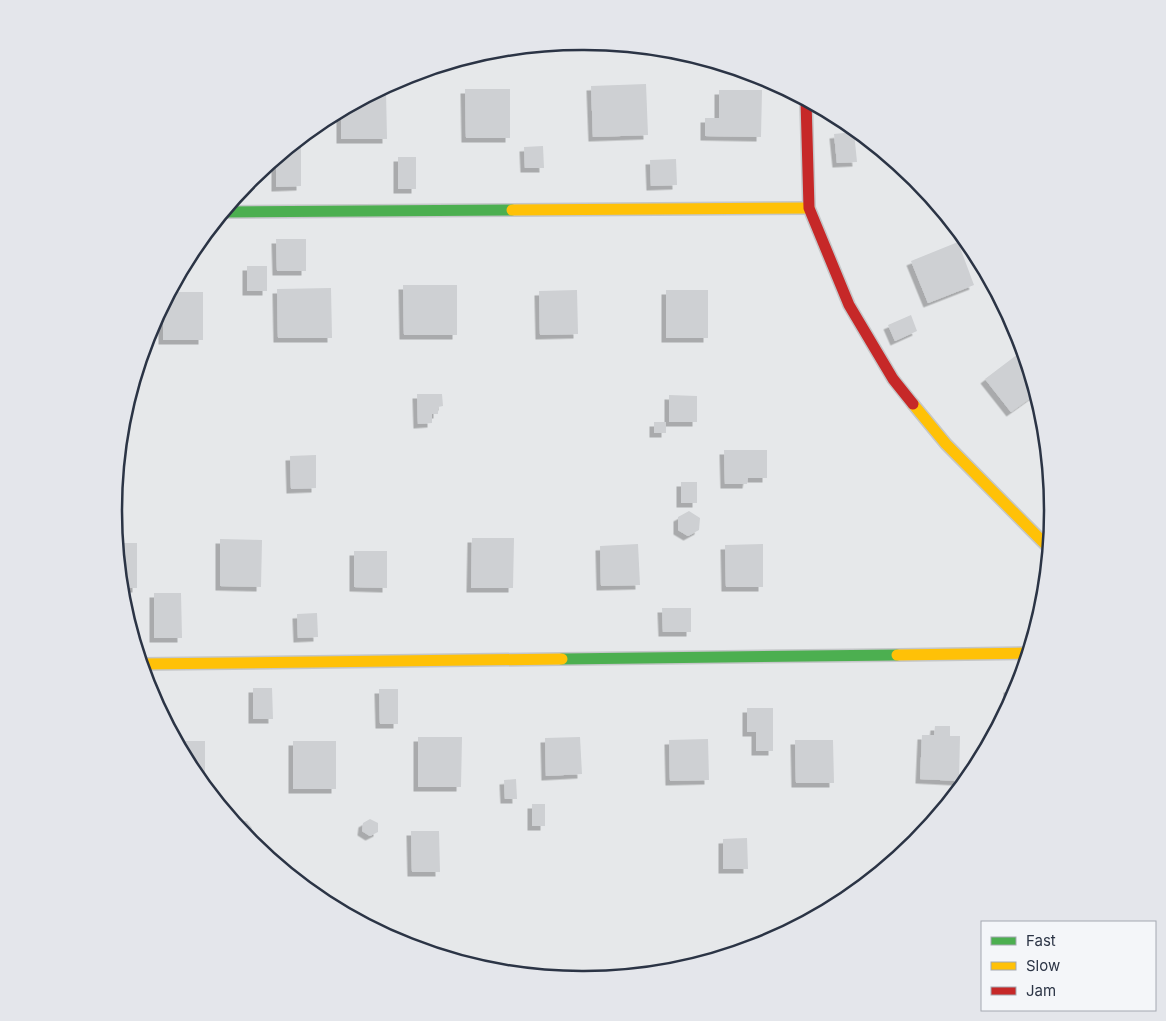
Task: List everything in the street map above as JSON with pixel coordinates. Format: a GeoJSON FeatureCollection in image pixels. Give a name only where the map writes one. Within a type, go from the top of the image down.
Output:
{"type":"FeatureCollection","features":[{"type":"Feature","properties":{"kind":"street"},"geometry":{"type":"LineString","coordinates":[[806,108],[809,208],[849,305],[893,379],[946,444],[1043,543]]}},
{"type":"Feature","properties":{"kind":"street"},"geometry":{"type":"LineString","coordinates":[[233,212],[809,208]]}},
{"type":"Feature","properties":{"kind":"street"},"geometry":{"type":"LineString","coordinates":[[149,664],[1021,653]]}},
{"type":"Feature","properties":{"kind":"building"},"geometry":{"type":"Polygon","coordinates":[[[646,84],[648,135],[593,137],[591,86],[646,84]]]}},
{"type":"Feature","properties":{"kind":"building"},"geometry":{"type":"Polygon","coordinates":[[[465,89],[510,89],[510,138],[466,138],[465,89]]]}},
{"type":"Feature","properties":{"kind":"building"},"geometry":{"type":"Polygon","coordinates":[[[719,90],[762,90],[761,137],[705,136],[705,118],[719,118],[719,90]]]}},
{"type":"Feature","properties":{"kind":"building"},"geometry":{"type":"Polygon","coordinates":[[[386,94],[387,139],[341,139],[341,119],[386,94]]]}},
{"type":"Feature","properties":{"kind":"building"},"geometry":{"type":"Polygon","coordinates":[[[846,133],[855,139],[857,162],[837,163],[834,134],[846,133]]]}},
{"type":"Feature","properties":{"kind":"building"},"geometry":{"type":"Polygon","coordinates":[[[543,146],[544,168],[525,168],[524,147],[543,146]]]}},
{"type":"Feature","properties":{"kind":"building"},"geometry":{"type":"Polygon","coordinates":[[[301,147],[301,186],[276,187],[276,167],[301,147]]]}},
{"type":"Feature","properties":{"kind":"building"},"geometry":{"type":"Polygon","coordinates":[[[398,157],[416,157],[416,189],[398,189],[398,157]]]}},
{"type":"Feature","properties":{"kind":"building"},"geometry":{"type":"Polygon","coordinates":[[[676,159],[677,185],[651,186],[650,160],[676,159]]]}},
{"type":"Feature","properties":{"kind":"building"},"geometry":{"type":"Polygon","coordinates":[[[276,239],[306,239],[306,271],[277,271],[276,239]]]}},
{"type":"Feature","properties":{"kind":"building"},"geometry":{"type":"Polygon","coordinates":[[[957,242],[974,285],[928,303],[911,261],[957,242]]]}},
{"type":"Feature","properties":{"kind":"building"},"geometry":{"type":"Polygon","coordinates":[[[247,266],[267,266],[267,291],[247,291],[247,266]]]}},
{"type":"Feature","properties":{"kind":"building"},"geometry":{"type":"Polygon","coordinates":[[[403,285],[457,285],[457,335],[404,335],[403,285]]]}},
{"type":"Feature","properties":{"kind":"building"},"geometry":{"type":"Polygon","coordinates":[[[331,288],[332,338],[278,338],[277,289],[331,288]]]}},
{"type":"Feature","properties":{"kind":"building"},"geometry":{"type":"Polygon","coordinates":[[[577,290],[578,334],[540,335],[539,291],[577,290]]]}},
{"type":"Feature","properties":{"kind":"building"},"geometry":{"type":"Polygon","coordinates":[[[666,290],[708,290],[708,338],[666,338],[666,290]]]}},
{"type":"Feature","properties":{"kind":"building"},"geometry":{"type":"Polygon","coordinates":[[[178,292],[203,292],[203,340],[163,340],[163,323],[178,292]]]}},
{"type":"Feature","properties":{"kind":"building"},"geometry":{"type":"Polygon","coordinates":[[[911,315],[917,331],[895,341],[888,325],[911,315]]]}},
{"type":"Feature","properties":{"kind":"building"},"geometry":{"type":"Polygon","coordinates":[[[1016,355],[1030,398],[1011,412],[985,379],[1016,355]]]}},
{"type":"Feature","properties":{"kind":"building"},"geometry":{"type":"Polygon","coordinates":[[[417,394],[442,394],[443,406],[438,407],[438,414],[432,414],[432,423],[418,424],[417,394]]]}},
{"type":"Feature","properties":{"kind":"building"},"geometry":{"type":"Polygon","coordinates":[[[669,395],[697,396],[697,422],[669,422],[669,395]]]}},
{"type":"Feature","properties":{"kind":"building"},"geometry":{"type":"Polygon","coordinates":[[[654,422],[666,422],[666,433],[654,433],[654,422]]]}},
{"type":"Feature","properties":{"kind":"building"},"geometry":{"type":"Polygon","coordinates":[[[724,450],[767,450],[767,478],[748,478],[747,484],[725,484],[724,450]]]}},
{"type":"Feature","properties":{"kind":"building"},"geometry":{"type":"Polygon","coordinates":[[[316,455],[316,488],[291,489],[290,456],[316,455]]]}},
{"type":"Feature","properties":{"kind":"building"},"geometry":{"type":"Polygon","coordinates":[[[681,482],[697,482],[697,503],[681,503],[681,482]]]}},
{"type":"Feature","properties":{"kind":"building"},"geometry":{"type":"Polygon","coordinates":[[[689,511],[700,518],[699,530],[688,536],[678,530],[678,517],[689,511]]]}},
{"type":"Feature","properties":{"kind":"building"},"geometry":{"type":"Polygon","coordinates":[[[472,538],[514,538],[513,588],[471,588],[472,538]]]}},
{"type":"Feature","properties":{"kind":"building"},"geometry":{"type":"Polygon","coordinates":[[[220,539],[262,540],[261,587],[220,586],[220,539]]]}},
{"type":"Feature","properties":{"kind":"building"},"geometry":{"type":"Polygon","coordinates":[[[123,543],[137,543],[137,588],[129,588],[123,543]]]}},
{"type":"Feature","properties":{"kind":"building"},"geometry":{"type":"Polygon","coordinates":[[[638,544],[640,585],[601,586],[600,546],[638,544]]]}},
{"type":"Feature","properties":{"kind":"building"},"geometry":{"type":"Polygon","coordinates":[[[763,544],[763,587],[726,587],[725,545],[763,544]]]}},
{"type":"Feature","properties":{"kind":"building"},"geometry":{"type":"Polygon","coordinates":[[[354,551],[387,551],[387,588],[354,587],[354,551]]]}},
{"type":"Feature","properties":{"kind":"building"},"geometry":{"type":"Polygon","coordinates":[[[154,593],[181,593],[182,638],[154,638],[154,593]]]}},
{"type":"Feature","properties":{"kind":"building"},"geometry":{"type":"Polygon","coordinates":[[[662,608],[691,608],[691,632],[663,632],[662,608]]]}},
{"type":"Feature","properties":{"kind":"building"},"geometry":{"type":"Polygon","coordinates":[[[317,613],[318,637],[298,638],[297,614],[317,613]]]}},
{"type":"Feature","properties":{"kind":"building"},"geometry":{"type":"Polygon","coordinates":[[[253,688],[272,688],[273,719],[253,719],[253,688]]]}},
{"type":"Feature","properties":{"kind":"building"},"geometry":{"type":"Polygon","coordinates":[[[379,689],[398,689],[398,724],[380,724],[379,689]]]}},
{"type":"Feature","properties":{"kind":"building"},"geometry":{"type":"Polygon","coordinates":[[[747,708],[773,708],[773,751],[756,751],[756,732],[747,732],[747,708]]]}},
{"type":"Feature","properties":{"kind":"building"},"geometry":{"type":"Polygon","coordinates":[[[935,726],[950,726],[950,736],[960,736],[959,776],[955,781],[920,779],[922,735],[934,735],[935,726]]]}},
{"type":"Feature","properties":{"kind":"building"},"geometry":{"type":"Polygon","coordinates":[[[418,737],[462,737],[461,787],[418,787],[418,737]]]}},
{"type":"Feature","properties":{"kind":"building"},"geometry":{"type":"Polygon","coordinates":[[[580,737],[582,774],[546,776],[545,738],[580,737]]]}},
{"type":"Feature","properties":{"kind":"building"},"geometry":{"type":"Polygon","coordinates":[[[708,739],[709,780],[670,781],[669,740],[708,739]]]}},
{"type":"Feature","properties":{"kind":"building"},"geometry":{"type":"Polygon","coordinates":[[[795,740],[833,740],[834,783],[796,783],[795,740]]]}},
{"type":"Feature","properties":{"kind":"building"},"geometry":{"type":"Polygon","coordinates":[[[184,741],[205,741],[205,773],[184,741]]]}},
{"type":"Feature","properties":{"kind":"building"},"geometry":{"type":"Polygon","coordinates":[[[293,741],[336,741],[336,789],[293,789],[293,741]]]}},
{"type":"Feature","properties":{"kind":"building"},"geometry":{"type":"Polygon","coordinates":[[[516,779],[517,799],[505,799],[504,780],[516,779]]]}},
{"type":"Feature","properties":{"kind":"building"},"geometry":{"type":"Polygon","coordinates":[[[532,804],[545,804],[545,826],[532,826],[532,804]]]}},
{"type":"Feature","properties":{"kind":"building"},"geometry":{"type":"Polygon","coordinates":[[[370,819],[378,823],[378,832],[370,836],[362,831],[363,823],[370,819]]]}},
{"type":"Feature","properties":{"kind":"building"},"geometry":{"type":"Polygon","coordinates":[[[243,821],[247,821],[251,829],[243,821]]]}},
{"type":"Feature","properties":{"kind":"building"},"geometry":{"type":"Polygon","coordinates":[[[411,831],[439,831],[440,872],[412,872],[411,831]]]}},
{"type":"Feature","properties":{"kind":"building"},"geometry":{"type":"Polygon","coordinates":[[[747,838],[748,869],[723,869],[723,839],[747,838]]]}},
{"type":"Feature","properties":{"kind":"traffic: fast"},"geometry":{"type":"LineString","coordinates":[[233,212],[512,210]]}},
{"type":"Feature","properties":{"kind":"traffic: fast"},"geometry":{"type":"LineString","coordinates":[[562,659],[897,655]]}},
{"type":"Feature","properties":{"kind":"traffic: slow"},"geometry":{"type":"LineString","coordinates":[[512,210],[809,208]]}},
{"type":"Feature","properties":{"kind":"traffic: slow"},"geometry":{"type":"LineString","coordinates":[[913,404],[946,444],[1043,542]]}},
{"type":"Feature","properties":{"kind":"traffic: slow"},"geometry":{"type":"LineString","coordinates":[[897,655],[1021,653]]}},
{"type":"Feature","properties":{"kind":"traffic: slow"},"geometry":{"type":"LineString","coordinates":[[149,664],[562,659]]}},
{"type":"Feature","properties":{"kind":"traffic: jam"},"geometry":{"type":"LineString","coordinates":[[806,108],[809,208],[849,305],[893,379],[913,404]]}}]}
